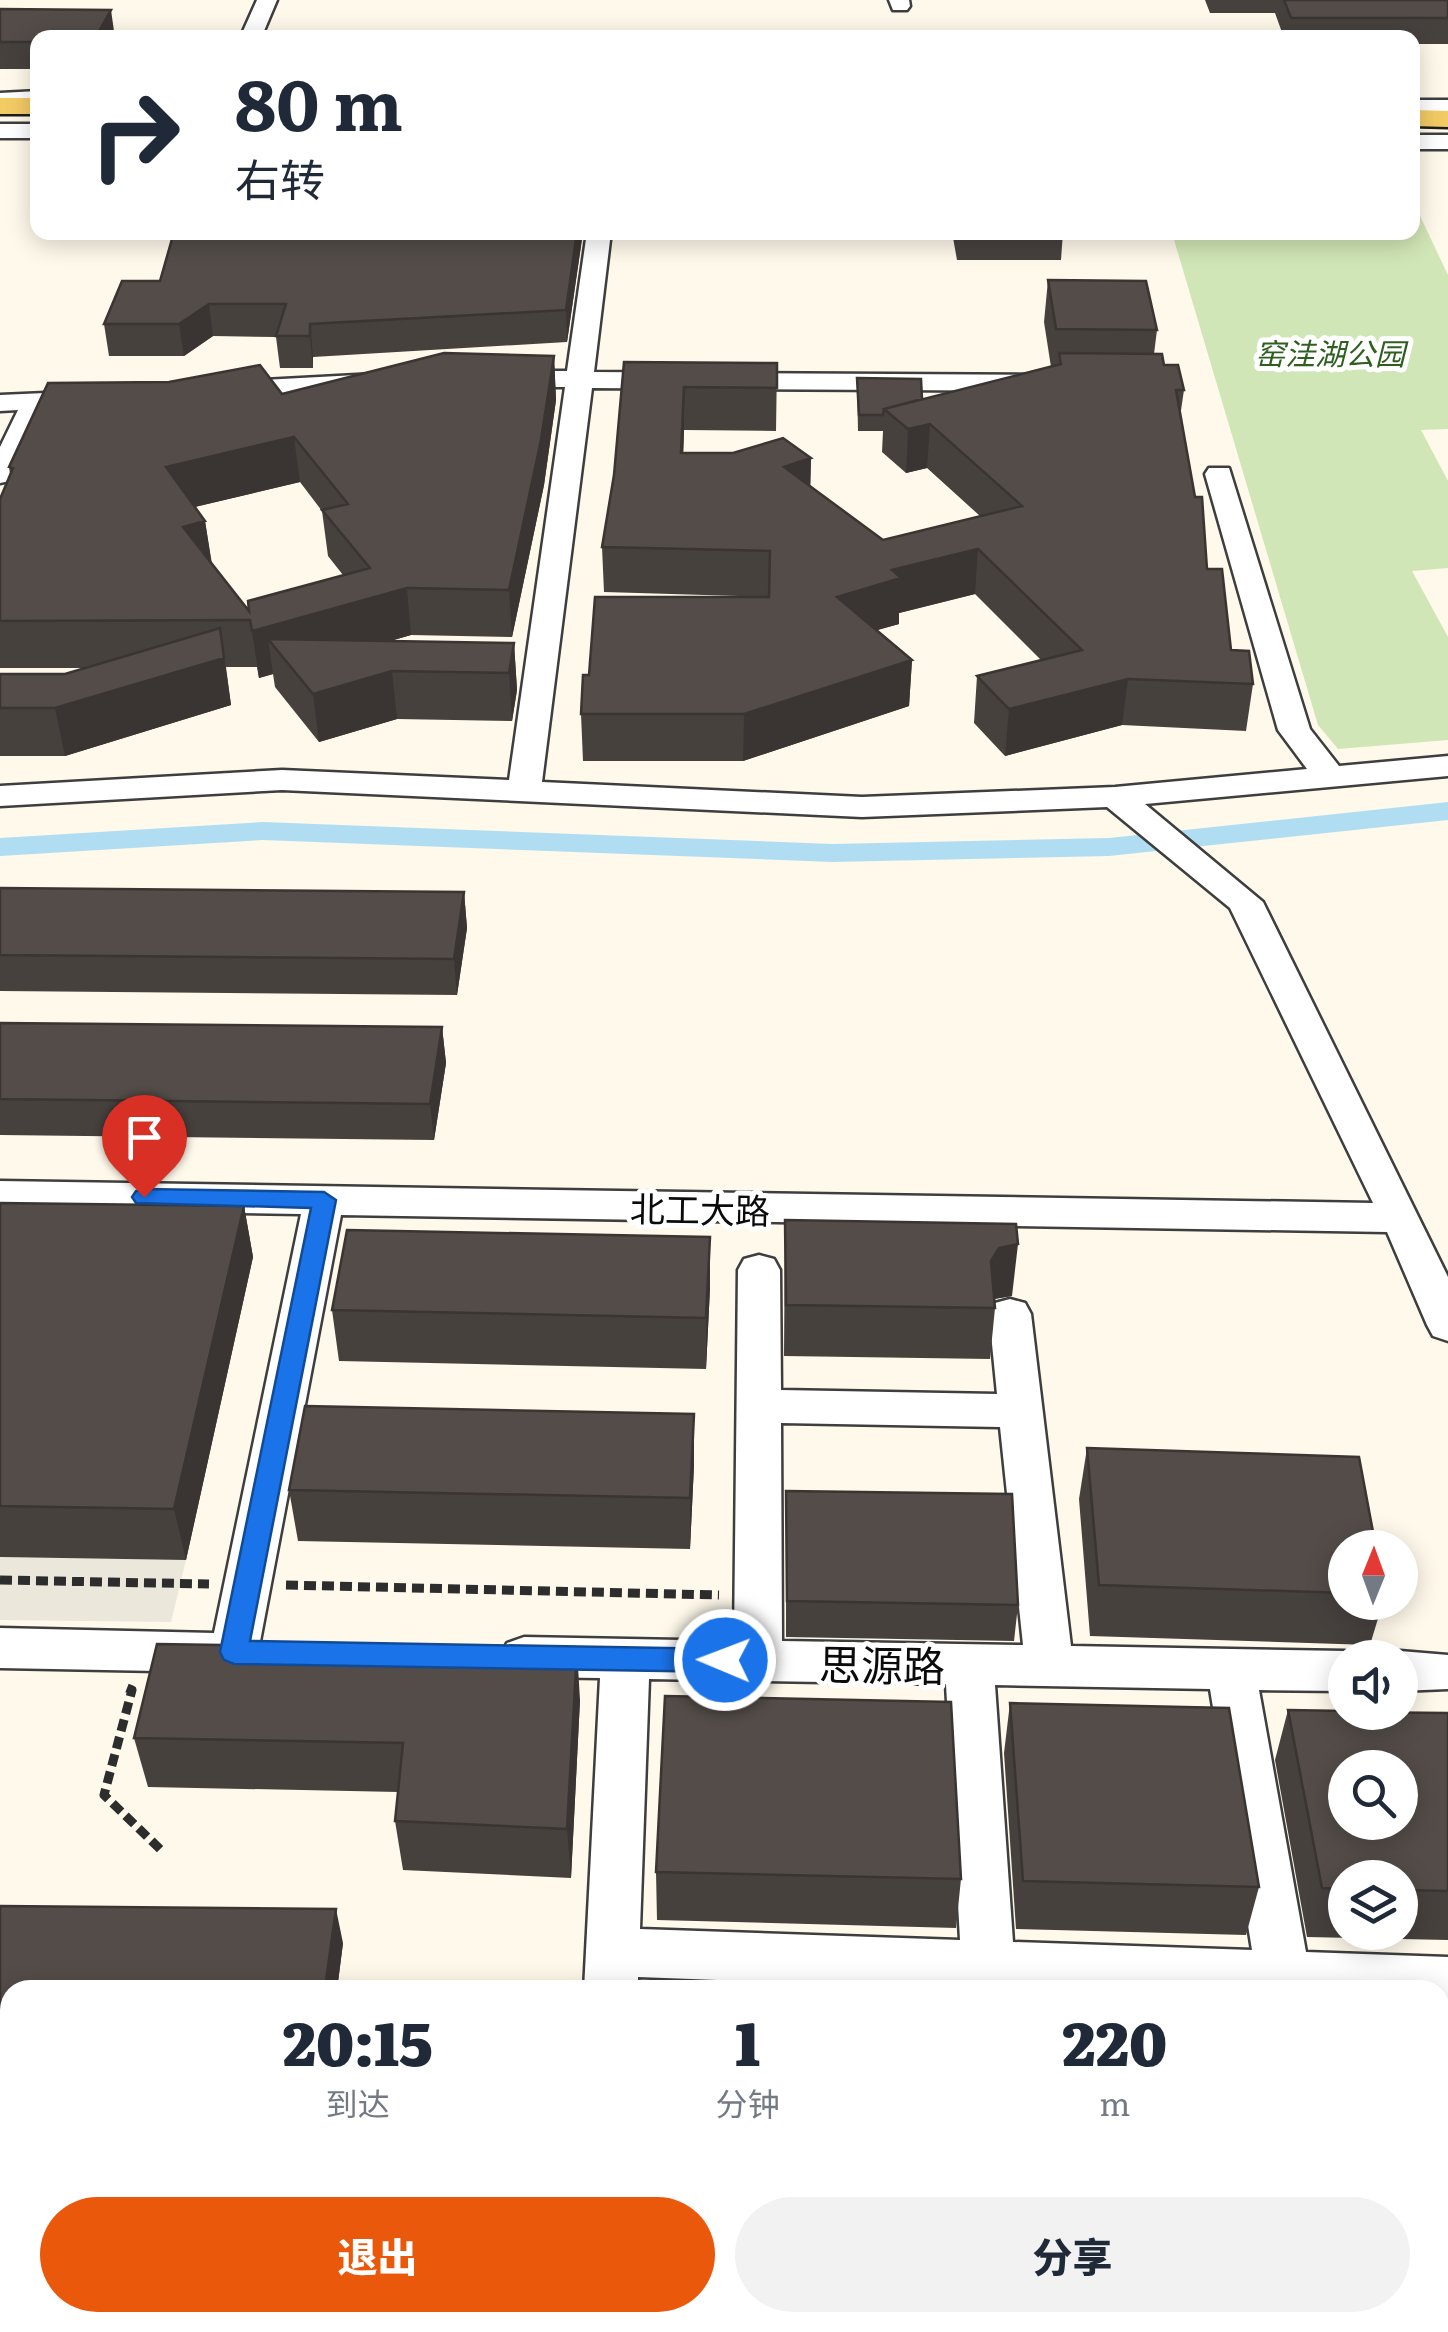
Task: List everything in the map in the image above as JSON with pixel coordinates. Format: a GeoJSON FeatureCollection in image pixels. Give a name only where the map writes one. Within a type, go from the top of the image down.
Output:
{"type":"FeatureCollection","features":[{"type":"Feature","properties":{"kind":"main road"},"geometry":{"type":"LineString","coordinates":[[0,103],[30,105]]}},
{"type":"Feature","properties":{"kind":"main road"},"geometry":{"type":"LineString","coordinates":[[0,118],[30,119]]}},
{"type":"Feature","properties":{"kind":"main road"},"geometry":{"type":"LineString","coordinates":[[1420,118],[1448,119]]}},
{"type":"Feature","properties":{"kind":"main road"},"geometry":{"type":"LineString","coordinates":[[1420,132],[1448,132]]}},
{"type":"Feature","properties":{"kind":"street"},"geometry":{"type":"LineString","coordinates":[[254,30],[268,0]]}},
{"type":"Feature","properties":{"kind":"street"},"geometry":{"type":"LineString","coordinates":[[0,103],[30,99]]}},
{"type":"Feature","properties":{"kind":"street"},"geometry":{"type":"LineString","coordinates":[[1420,107],[1448,107]]}},
{"type":"Feature","properties":{"kind":"street"},"geometry":{"type":"LineString","coordinates":[[0,131],[30,131]]}},
{"type":"Feature","properties":{"kind":"street"},"geometry":{"type":"LineString","coordinates":[[1420,142],[1448,142]]}},
{"type":"Feature","properties":{"kind":"street"},"geometry":{"type":"LineString","coordinates":[[524,791],[598,240]]}},
{"type":"Feature","properties":{"kind":"street"},"geometry":{"type":"LineString","coordinates":[[471,380],[1066,384]]}},
{"type":"Feature","properties":{"kind":"street"},"geometry":{"type":"LineString","coordinates":[[189,392],[397,382]]}},
{"type":"Feature","properties":{"kind":"street"},"geometry":{"type":"LineString","coordinates":[[0,404],[112,397]]}},
{"type":"Feature","properties":{"kind":"street"},"geometry":{"type":"LineString","coordinates":[[0,476],[36,402]]}},
{"type":"Feature","properties":{"kind":"street"},"geometry":{"type":"LineString","coordinates":[[1219,474],[1294,730],[1332,779]]}},
{"type":"Feature","properties":{"kind":"street"},"geometry":{"type":"LineString","coordinates":[[0,796],[282,780],[862,807],[1127,807],[1448,766]]}},
{"type":"Feature","properties":{"kind":"street"},"geometry":{"type":"LineString","coordinates":[[1127,807],[1245,902],[1401,1218],[1448,1326]]}},
{"type":"Feature","properties":{"kind":"street","name":"北工大路"},"geometry":{"type":"LineString","coordinates":[[0,1194],[1401,1218]]}},
{"type":"Feature","properties":{"kind":"street"},"geometry":{"type":"LineString","coordinates":[[0,1648],[253,1653],[247,1584],[324,1200]]}},
{"type":"Feature","properties":{"kind":"street"},"geometry":{"type":"LineString","coordinates":[[758,1661],[760,1596],[779,1506],[758,1406],[759,1270]]}},
{"type":"Feature","properties":{"kind":"street"},"geometry":{"type":"LineString","coordinates":[[1010,1314],[1021,1411],[1012,1509],[1049,1666]]}},
{"type":"Feature","properties":{"kind":"street"},"geometry":{"type":"LineString","coordinates":[[758,1406],[1021,1411]]}},
{"type":"Feature","properties":{"kind":"street","name":"思源路"},"geometry":{"type":"LineString","coordinates":[[488,1657],[1328,1670]]}},
{"type":"Feature","properties":{"kind":"street"},"geometry":{"type":"LineString","coordinates":[[625,1659],[612,1971],[872,1975],[988,1966],[1393,1980]]}},
{"type":"Feature","properties":{"kind":"street"},"geometry":{"type":"LineString","coordinates":[[968,1664],[988,1966]]}},
{"type":"Feature","properties":{"kind":"street"},"geometry":{"type":"LineString","coordinates":[[1231,1669],[1282,1976]]}},
{"type":"Feature","properties":{"kind":"path"},"geometry":{"type":"LineString","coordinates":[[0,1580],[760,1596]]}},
{"type":"Feature","properties":{"kind":"path"},"geometry":{"type":"LineString","coordinates":[[113,1685],[132,1690],[104,1795],[161,1850]]}},
{"type":"Feature","properties":{"kind":"green space","name":"窑洼湖公园"},"geometry":{"type":"Polygon","coordinates":[[[1420,216],[1448,275],[1448,429],[1421,430],[1448,481],[1448,568],[1412,571],[1448,637],[1448,740],[1338,749],[1318,725],[1174,240],[1420,240],[1420,216]]]}},
{"type":"Feature","properties":{"kind":"shaded area"},"geometry":{"type":"Polygon","coordinates":[[[0,1557],[186,1560],[171,1622],[0,1620],[0,1557]]]}},
{"type":"Feature","properties":{"kind":"building"},"geometry":{"type":"Polygon","coordinates":[[[1284,0],[1448,0],[1448,18],[1291,18],[1284,0]]]}},
{"type":"Feature","properties":{"kind":"building"},"geometry":{"type":"Polygon","coordinates":[[[0,9],[111,10],[100,30],[30,30],[30,42],[0,42],[0,9]]]}},
{"type":"Feature","properties":{"kind":"building"},"geometry":{"type":"Polygon","coordinates":[[[172,240],[576,240],[566,310],[310,324],[310,336],[276,336],[286,304],[209,304],[179,324],[104,324],[122,281],[160,281],[172,240]]]}},
{"type":"Feature","properties":{"kind":"building"},"geometry":{"type":"Polygon","coordinates":[[[1048,280],[1146,281],[1157,330],[1056,329],[1048,280]]]}},
{"type":"Feature","properties":{"kind":"building"},"geometry":{"type":"Polygon","coordinates":[[[444,353],[554,356],[541,440],[509,590],[407,588],[252,631],[250,620],[0,621],[0,499],[13,468],[9,467],[48,383],[169,382],[260,365],[282,394],[444,353]],[[294,437],[166,467],[205,521],[183,527],[249,611],[248,601],[370,568],[322,510],[348,504],[294,437]]]}},
{"type":"Feature","properties":{"kind":"building"},"geometry":{"type":"Polygon","coordinates":[[[1059,353],[1162,354],[1164,365],[1178,365],[1184,390],[1176,390],[1195,497],[1202,497],[1207,569],[1222,569],[1231,650],[1249,651],[1253,684],[1128,679],[1009,709],[977,676],[1082,650],[978,549],[892,570],[901,578],[837,597],[912,660],[744,714],[581,714],[583,675],[589,675],[595,597],[769,597],[770,551],[602,547],[614,475],[624,362],[777,363],[777,388],[684,387],[681,453],[733,453],[783,438],[811,458],[784,467],[883,540],[1022,506],[930,424],[908,429],[884,409],[1061,364],[1059,353]]]}},
{"type":"Feature","properties":{"kind":"building"},"geometry":{"type":"Polygon","coordinates":[[[857,378],[921,379],[922,399],[884,409],[883,415],[859,415],[857,378]]]}},
{"type":"Feature","properties":{"kind":"building"},"geometry":{"type":"Polygon","coordinates":[[[220,628],[224,658],[55,708],[0,708],[0,674],[65,674],[220,628]]]}},
{"type":"Feature","properties":{"kind":"building"},"geometry":{"type":"Polygon","coordinates":[[[268,639],[514,643],[509,673],[392,671],[313,694],[268,639]]]}},
{"type":"Feature","properties":{"kind":"building"},"geometry":{"type":"Polygon","coordinates":[[[0,888],[464,892],[454,959],[0,955],[0,888]]]}},
{"type":"Feature","properties":{"kind":"building"},"geometry":{"type":"Polygon","coordinates":[[[0,1023],[442,1027],[430,1104],[0,1099],[0,1023]]]}},
{"type":"Feature","properties":{"kind":"building"},"geometry":{"type":"Polygon","coordinates":[[[0,1203],[244,1206],[174,1509],[0,1506],[0,1203]]]}},
{"type":"Feature","properties":{"kind":"building"},"geometry":{"type":"Polygon","coordinates":[[[785,1220],[1016,1224],[1018,1244],[999,1248],[991,1261],[995,1308],[786,1305],[785,1220]]]}},
{"type":"Feature","properties":{"kind":"building"},"geometry":{"type":"Polygon","coordinates":[[[347,1230],[710,1237],[706,1318],[332,1310],[347,1230]]]}},
{"type":"Feature","properties":{"kind":"building"},"geometry":{"type":"Polygon","coordinates":[[[305,1406],[694,1414],[690,1498],[289,1490],[305,1406]]]}},
{"type":"Feature","properties":{"kind":"building"},"geometry":{"type":"Polygon","coordinates":[[[1087,1448],[1359,1457],[1373,1530],[1328,1530],[1328,1592],[1099,1585],[1087,1448]]]}},
{"type":"Feature","properties":{"kind":"building"},"geometry":{"type":"Polygon","coordinates":[[[786,1491],[1012,1494],[1018,1605],[787,1601],[786,1491]]]}},
{"type":"Feature","properties":{"kind":"building"},"geometry":{"type":"Polygon","coordinates":[[[157,1644],[577,1650],[567,1829],[395,1821],[403,1743],[134,1738],[157,1644]]]}},
{"type":"Feature","properties":{"kind":"building"},"geometry":{"type":"Polygon","coordinates":[[[665,1696],[951,1702],[961,1879],[656,1872],[665,1696]]]}},
{"type":"Feature","properties":{"kind":"building"},"geometry":{"type":"Polygon","coordinates":[[[1010,1703],[1229,1708],[1259,1887],[1023,1881],[1010,1703]]]}},
{"type":"Feature","properties":{"kind":"building"},"geometry":{"type":"Polygon","coordinates":[[[1288,1710],[1328,1711],[1328,1730],[1418,1730],[1418,1713],[1448,1713],[1448,1891],[1418,1890],[1418,1860],[1328,1860],[1328,1888],[1322,1888],[1288,1710]]]}},
{"type":"Feature","properties":{"kind":"building"},"geometry":{"type":"Polygon","coordinates":[[[0,1906],[336,1909],[326,1980],[0,1980],[0,1906]]]}},
{"type":"Feature","properties":{"kind":"waterway"},"geometry":{"type":"LineString","coordinates":[[0,847],[263,831],[832,853],[1109,847],[1448,811]]}},
{"type":"Feature","properties":{"kind":"route"},"geometry":{"type":"LineString","coordinates":[[144,1197],[324,1200],[234,1652],[725,1660]]}}]}
